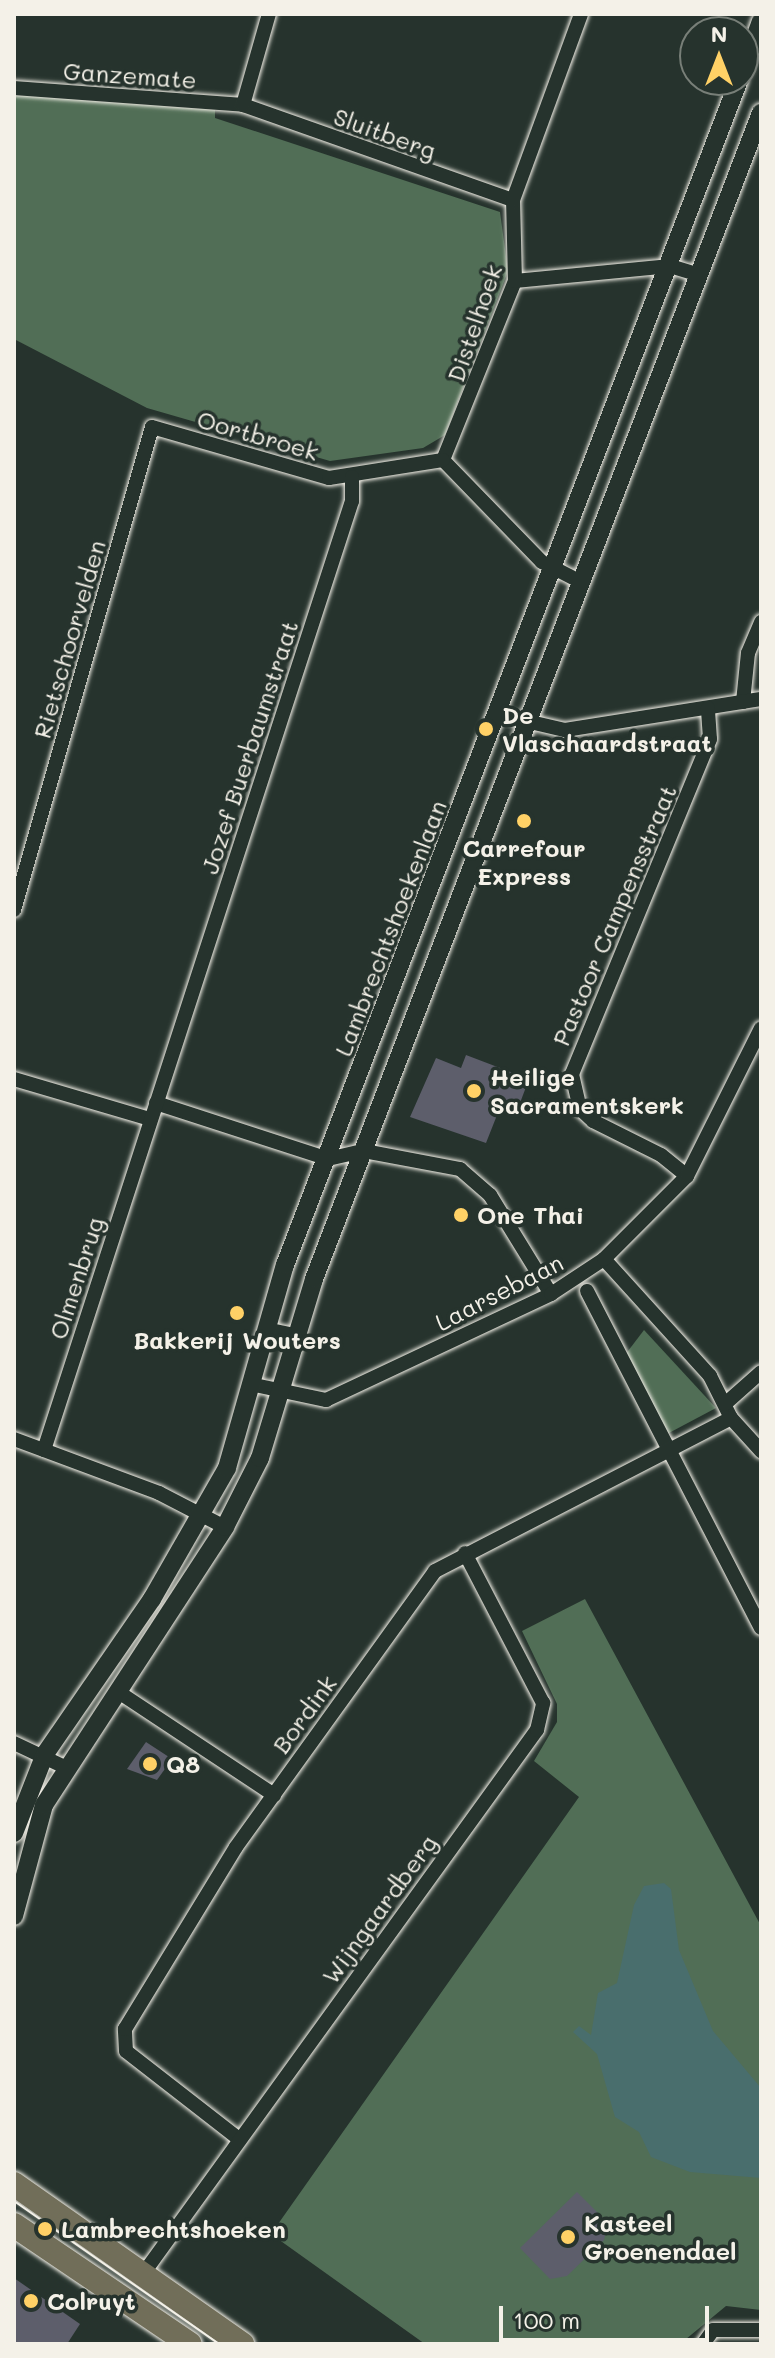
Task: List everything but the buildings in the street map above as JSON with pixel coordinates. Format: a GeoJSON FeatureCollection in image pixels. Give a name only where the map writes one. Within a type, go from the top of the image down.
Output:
{"type":"FeatureCollection","features":[{"type":"Feature","properties":{"kind":"main road"},"geometry":{"type":"LineString","coordinates":[[14,2184],[242,2344]]}},
{"type":"Feature","properties":{"kind":"main road"},"geometry":{"type":"LineString","coordinates":[[14,2225],[190,2344]]}},
{"type":"Feature","properties":{"kind":"street"},"geometry":{"type":"LineString","coordinates":[[243,105],[269,14]]}},
{"type":"Feature","properties":{"kind":"street","name":"Distelhoek"},"geometry":{"type":"LineString","coordinates":[[443,460],[515,281],[513,200],[581,14]]}},
{"type":"Feature","properties":{"kind":"street","name":"Ganzemate"},"geometry":{"type":"LineString","coordinates":[[14,88],[243,105]]}},
{"type":"Feature","properties":{"kind":"street","name":"Lambrechtshoekenlaan"},"geometry":{"type":"LineString","coordinates":[[14,1833],[45,1754],[204,1515],[227,1468],[285,1265],[554,571],[733,96]]}},
{"type":"Feature","properties":{"kind":"street","name":"Sluitberg"},"geometry":{"type":"LineString","coordinates":[[243,105],[513,200]]}},
{"type":"Feature","properties":{"kind":"street"},"geometry":{"type":"LineString","coordinates":[[14,1916],[44,1805],[120,1693],[225,1527],[283,1392],[298,1336],[364,1151],[761,113]]}},
{"type":"Feature","properties":{"kind":"street"},"geometry":{"type":"LineString","coordinates":[[515,281],[670,266],[700,275]]}},
{"type":"Feature","properties":{"kind":"street","name":"Oortbroek"},"geometry":{"type":"LineString","coordinates":[[152,427],[329,478],[352,477]]}},
{"type":"Feature","properties":{"kind":"street","name":"Rietschoorvelden"},"geometry":{"type":"LineString","coordinates":[[14,910],[152,427]]}},
{"type":"Feature","properties":{"kind":"street"},"geometry":{"type":"LineString","coordinates":[[352,477],[370,468],[443,460],[554,571],[581,582]]}},
{"type":"Feature","properties":{"kind":"street","name":"Jozef Buerbaumstraat"},"geometry":{"type":"LineString","coordinates":[[150,1119],[352,501],[352,477]]}},
{"type":"Feature","properties":{"kind":"street"},"geometry":{"type":"LineString","coordinates":[[743,702],[748,653],[761,622]]}},
{"type":"Feature","properties":{"kind":"street"},"geometry":{"type":"LineString","coordinates":[[496,714],[526,725],[565,730],[761,699]]}},
{"type":"Feature","properties":{"kind":"street","name":"Pastoor Campensstraat"},"geometry":{"type":"LineString","coordinates":[[687,1176],[661,1155],[593,1121],[580,1109],[572,1074],[710,739],[708,708]]}},
{"type":"Feature","properties":{"kind":"street","name":"Laarsebaan"},"geometry":{"type":"LineString","coordinates":[[283,1392],[326,1400],[551,1294],[604,1259],[687,1176],[761,1028]]}},
{"type":"Feature","properties":{"kind":"street"},"geometry":{"type":"LineString","coordinates":[[14,1079],[150,1119]]}},
{"type":"Feature","properties":{"kind":"street"},"geometry":{"type":"LineString","coordinates":[[156,1103],[328,1159],[364,1151],[475,1178],[536,1261],[551,1294]]}},
{"type":"Feature","properties":{"kind":"street","name":"Olmenbrug"},"geometry":{"type":"LineString","coordinates":[[44,1450],[150,1119]]}},
{"type":"Feature","properties":{"kind":"street"},"geometry":{"type":"LineString","coordinates":[[604,1259],[710,1376],[728,1411],[761,1451]]}},
{"type":"Feature","properties":{"kind":"street"},"geometry":{"type":"LineString","coordinates":[[587,1291],[761,1628]]}},
{"type":"Feature","properties":{"kind":"street"},"geometry":{"type":"LineString","coordinates":[[266,1329],[298,1336]]}},
{"type":"Feature","properties":{"kind":"street","name":"Bordink"},"geometry":{"type":"LineString","coordinates":[[239,2139],[126,2051],[125,2029],[274,1795],[435,1571],[669,1451],[728,1411],[761,1372]]}},
{"type":"Feature","properties":{"kind":"street"},"geometry":{"type":"LineString","coordinates":[[250,1384],[283,1392]]}},
{"type":"Feature","properties":{"kind":"street"},"geometry":{"type":"LineString","coordinates":[[14,1439],[204,1515],[225,1527]]}},
{"type":"Feature","properties":{"kind":"street","name":"Wijngaardberg"},"geometry":{"type":"LineString","coordinates":[[143,2274],[537,1730],[543,1703],[465,1553]]}},
{"type":"Feature","properties":{"kind":"street"},"geometry":{"type":"LineString","coordinates":[[120,1693],[274,1795]]}},
{"type":"Feature","properties":{"kind":"street"},"geometry":{"type":"LineString","coordinates":[[14,1743],[45,1754],[67,1768]]}},
{"type":"Feature","properties":{"kind":"street"},"geometry":{"type":"LineString","coordinates":[[703,2344],[713,2330],[761,2330]]}},
{"type":"Feature","properties":{"kind":"green space"},"geometry":{"type":"Polygon","coordinates":[[[14,95],[215,110],[215,118],[500,212],[508,271],[445,435],[423,448],[330,461],[147,408],[14,339],[14,95]]]}},
{"type":"Feature","properties":{"kind":"green space"},"geometry":{"type":"Polygon","coordinates":[[[644,1330],[716,1408],[667,1434],[625,1355],[644,1330]]]}},
{"type":"Feature","properties":{"kind":"green space"},"geometry":{"type":"Polygon","coordinates":[[[585,1599],[761,1926],[761,2310],[726,2306],[680,2344],[425,2344],[271,2234],[579,1797],[534,1761],[557,1722],[557,1704],[522,1631],[585,1599]]]}},
{"type":"Feature","properties":{"kind":"water"},"geometry":{"type":"Polygon","coordinates":[[[664,1883],[671,1889],[679,1950],[713,2031],[761,2088],[761,2178],[690,2172],[651,2157],[639,2132],[615,2117],[597,2054],[573,2032],[579,2026],[591,2035],[598,1993],[617,1983],[634,1905],[644,1886],[664,1883]]]}},
{"type":"Feature","properties":{"kind":"tram line"},"geometry":{"type":"LineString","coordinates":[[14,2201],[219,2344]]}},
{"type":"Feature","properties":{"kind":"place","name":"De Vlaschaardstraat"},"geometry":{"type":"Point","coordinates":[486,729]}},
{"type":"Feature","properties":{"kind":"place","name":"Carrefour Express"},"geometry":{"type":"Point","coordinates":[524,821]}},
{"type":"Feature","properties":{"kind":"place","name":"Heilige Sacramentskerk"},"geometry":{"type":"Point","coordinates":[474,1091]}},
{"type":"Feature","properties":{"kind":"place","name":"One Thai"},"geometry":{"type":"Point","coordinates":[461,1215]}},
{"type":"Feature","properties":{"kind":"place","name":"Bakkerij Wouters"},"geometry":{"type":"Point","coordinates":[237,1313]}},
{"type":"Feature","properties":{"kind":"place","name":"Q8"},"geometry":{"type":"Point","coordinates":[150,1764]}},
{"type":"Feature","properties":{"kind":"place","name":"Lambrechtshoeken"},"geometry":{"type":"Point","coordinates":[45,2229]}},
{"type":"Feature","properties":{"kind":"place","name":"Kasteel Groenendael"},"geometry":{"type":"Point","coordinates":[568,2237]}},
{"type":"Feature","properties":{"kind":"place","name":"Colruyt"},"geometry":{"type":"Point","coordinates":[31,2301]}}]}
